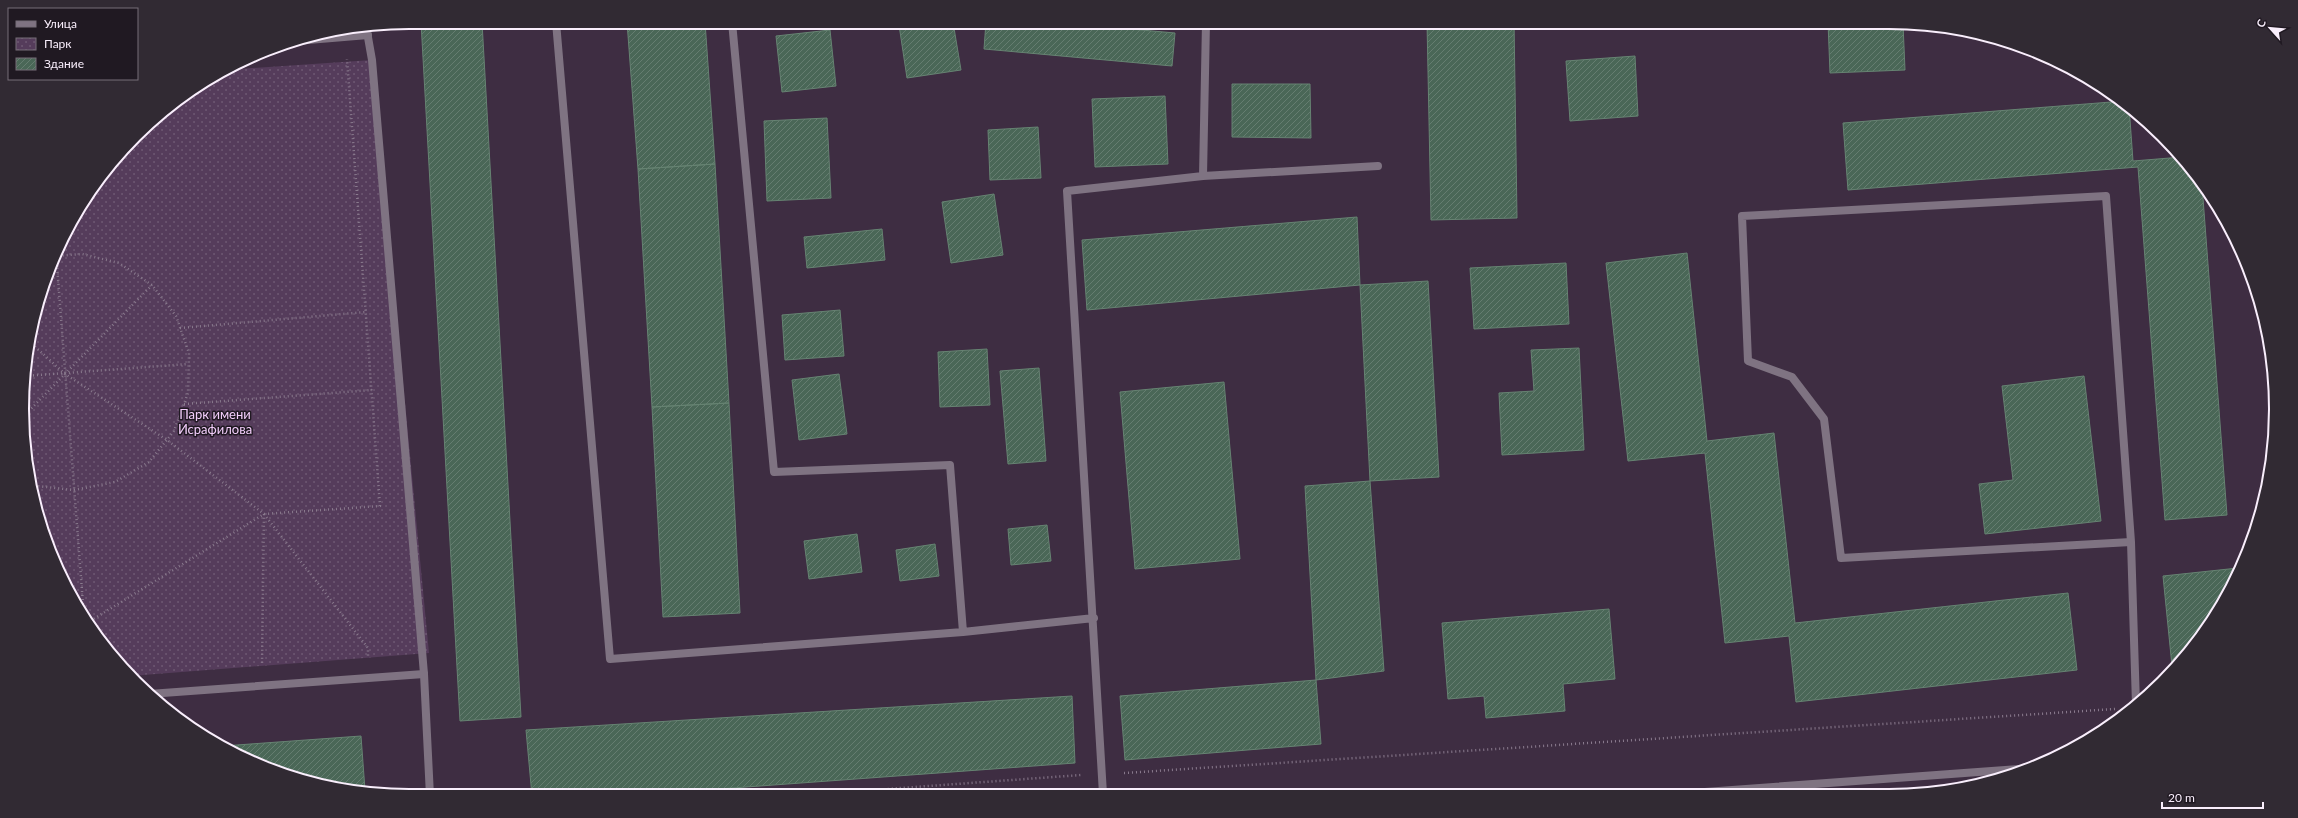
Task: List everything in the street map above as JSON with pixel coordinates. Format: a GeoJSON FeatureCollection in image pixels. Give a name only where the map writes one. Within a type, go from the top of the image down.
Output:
{"type":"FeatureCollection","features":[{"type":"Feature","properties":{"kind":"street"},"geometry":{"type":"LineString","coordinates":[[557,29],[610,659],[963,632],[1094,618]]}},
{"type":"Feature","properties":{"kind":"street"},"geometry":{"type":"LineString","coordinates":[[733,29],[774,472],[950,466],[963,632]]}},
{"type":"Feature","properties":{"kind":"street"},"geometry":{"type":"LineString","coordinates":[[1203,176],[1206,29]]}},
{"type":"Feature","properties":{"kind":"street"},"geometry":{"type":"LineString","coordinates":[[367,31],[372,60],[424,674],[430,789]]}},
{"type":"Feature","properties":{"kind":"street"},"geometry":{"type":"LineString","coordinates":[[324,39],[368,36]]}},
{"type":"Feature","properties":{"kind":"street"},"geometry":{"type":"LineString","coordinates":[[1103,789],[1094,618],[1067,191],[1203,176],[1378,166]]}},
{"type":"Feature","properties":{"kind":"street"},"geometry":{"type":"LineString","coordinates":[[2131,542],[1841,558],[1824,419],[1792,377],[1748,361],[1742,216],[2106,196],[2131,542],[2136,698]]}},
{"type":"Feature","properties":{"kind":"street"},"geometry":{"type":"LineString","coordinates":[[156,693],[424,674]]}},
{"type":"Feature","properties":{"kind":"street"},"geometry":{"type":"LineString","coordinates":[[1746,789],[2008,770]]}},
{"type":"Feature","properties":{"kind":"path"},"geometry":{"type":"LineString","coordinates":[[93,619],[264,514],[380,506],[346,37]]}},
{"type":"Feature","properties":{"kind":"path"},"geometry":{"type":"LineString","coordinates":[[37,486],[74,490],[115,482],[149,462],[174,431],[188,394],[188,354],[180,328],[176,316],[152,284],[119,263],[82,254],[62,254]]}},
{"type":"Feature","properties":{"kind":"path"},"geometry":{"type":"LineString","coordinates":[[57,267],[83,604]]}},
{"type":"Feature","properties":{"kind":"path"},"geometry":{"type":"LineString","coordinates":[[29,411],[152,284]]}},
{"type":"Feature","properties":{"kind":"path"},"geometry":{"type":"LineString","coordinates":[[180,328],[366,312]]}},
{"type":"Feature","properties":{"kind":"path"},"geometry":{"type":"LineString","coordinates":[[34,346],[65,374],[167,440],[264,514],[368,648],[369,678]]}},
{"type":"Feature","properties":{"kind":"path"},"geometry":{"type":"LineString","coordinates":[[31,376],[188,364]]}},
{"type":"Feature","properties":{"kind":"path"},"geometry":{"type":"LineString","coordinates":[[184,404],[372,390]]}},
{"type":"Feature","properties":{"kind":"path"},"geometry":{"type":"LineString","coordinates":[[262,686],[264,514]]}},
{"type":"Feature","properties":{"kind":"path"},"geometry":{"type":"LineString","coordinates":[[889,789],[2117,708]]}},
{"type":"Feature","properties":{"kind":"green space","name":"Парк имени Исрафилова"},"geometry":{"type":"Polygon","coordinates":[[[372,60],[429,653],[138,675],[123,660],[93,620],[80,599],[68,577],[49,531],[36,483],[30,434],[30,384],[36,335],[49,287],[68,241],[93,198],[123,158],[158,123],[198,93],[239,69],[372,60]]]}},
{"type":"Feature","properties":{"kind":"building"},"geometry":{"type":"Polygon","coordinates":[[[421,29],[482,29],[521,717],[460,721],[421,29]]]}},
{"type":"Feature","properties":{"kind":"building"},"geometry":{"type":"Polygon","coordinates":[[[628,29],[705,29],[715,164],[638,169],[628,29]]]}},
{"type":"Feature","properties":{"kind":"building"},"geometry":{"type":"Polygon","coordinates":[[[900,29],[954,29],[961,70],[907,78],[900,29]]]}},
{"type":"Feature","properties":{"kind":"building"},"geometry":{"type":"Polygon","coordinates":[[[985,29],[1130,29],[1175,33],[1172,66],[984,49],[985,29]]]}},
{"type":"Feature","properties":{"kind":"building"},"geometry":{"type":"Polygon","coordinates":[[[1427,29],[1514,29],[1517,218],[1431,220],[1427,29]]]}},
{"type":"Feature","properties":{"kind":"building"},"geometry":{"type":"Polygon","coordinates":[[[1828,29],[1903,30],[1905,70],[1830,73],[1828,29]]]}},
{"type":"Feature","properties":{"kind":"building"},"geometry":{"type":"Polygon","coordinates":[[[830,30],[836,86],[782,92],[776,36],[830,30]]]}},
{"type":"Feature","properties":{"kind":"building"},"geometry":{"type":"Polygon","coordinates":[[[1635,56],[1638,116],[1570,121],[1566,61],[1635,56]]]}},
{"type":"Feature","properties":{"kind":"building"},"geometry":{"type":"Polygon","coordinates":[[[1232,84],[1310,84],[1311,138],[1232,137],[1232,84]]]}},
{"type":"Feature","properties":{"kind":"building"},"geometry":{"type":"Polygon","coordinates":[[[1165,96],[1168,164],[1095,167],[1092,99],[1165,96]]]}},
{"type":"Feature","properties":{"kind":"building"},"geometry":{"type":"Polygon","coordinates":[[[2112,102],[2130,115],[2133,161],[2175,158],[2203,195],[2227,515],[2165,520],[2138,167],[1848,190],[1843,123],[2112,102]]]}},
{"type":"Feature","properties":{"kind":"building"},"geometry":{"type":"Polygon","coordinates":[[[827,118],[831,198],[767,201],[764,121],[827,118]]]}},
{"type":"Feature","properties":{"kind":"building"},"geometry":{"type":"Polygon","coordinates":[[[1038,127],[1041,178],[990,180],[988,130],[1038,127]]]}},
{"type":"Feature","properties":{"kind":"building"},"geometry":{"type":"Polygon","coordinates":[[[715,164],[729,403],[652,407],[638,169],[715,164]]]}},
{"type":"Feature","properties":{"kind":"building"},"geometry":{"type":"Polygon","coordinates":[[[994,194],[1003,255],[951,263],[942,202],[994,194]]]}},
{"type":"Feature","properties":{"kind":"building"},"geometry":{"type":"Polygon","coordinates":[[[1357,217],[1360,285],[1087,310],[1082,240],[1357,217]]]}},
{"type":"Feature","properties":{"kind":"building"},"geometry":{"type":"Polygon","coordinates":[[[882,229],[885,260],[807,268],[804,237],[882,229]]]}},
{"type":"Feature","properties":{"kind":"building"},"geometry":{"type":"Polygon","coordinates":[[[1687,253],[1707,441],[1774,433],[1795,623],[2068,593],[2077,670],[1796,702],[1789,636],[1725,643],[1705,453],[1628,461],[1606,263],[1687,253]]]}},
{"type":"Feature","properties":{"kind":"building"},"geometry":{"type":"Polygon","coordinates":[[[1566,263],[1569,324],[1474,329],[1470,268],[1566,263]]]}},
{"type":"Feature","properties":{"kind":"building"},"geometry":{"type":"Polygon","coordinates":[[[1428,281],[1439,477],[1370,481],[1360,285],[1428,281]]]}},
{"type":"Feature","properties":{"kind":"building"},"geometry":{"type":"Polygon","coordinates":[[[840,310],[844,356],[785,360],[782,315],[840,310]]]}},
{"type":"Feature","properties":{"kind":"building"},"geometry":{"type":"Polygon","coordinates":[[[1579,348],[1584,450],[1502,455],[1499,393],[1534,391],[1531,350],[1579,348]]]}},
{"type":"Feature","properties":{"kind":"building"},"geometry":{"type":"Polygon","coordinates":[[[987,349],[990,405],[940,407],[938,352],[987,349]]]}},
{"type":"Feature","properties":{"kind":"building"},"geometry":{"type":"Polygon","coordinates":[[[1039,368],[1046,461],[1008,464],[1000,371],[1039,368]]]}},
{"type":"Feature","properties":{"kind":"building"},"geometry":{"type":"Polygon","coordinates":[[[839,374],[847,434],[799,440],[792,380],[839,374]]]}},
{"type":"Feature","properties":{"kind":"building"},"geometry":{"type":"Polygon","coordinates":[[[2084,376],[2101,521],[1985,534],[1979,484],[2013,480],[2002,386],[2084,376]]]}},
{"type":"Feature","properties":{"kind":"building"},"geometry":{"type":"Polygon","coordinates":[[[1224,382],[1240,559],[1135,569],[1120,392],[1224,382]]]}},
{"type":"Feature","properties":{"kind":"building"},"geometry":{"type":"Polygon","coordinates":[[[729,403],[740,613],[663,617],[652,407],[729,403]]]}},
{"type":"Feature","properties":{"kind":"building"},"geometry":{"type":"Polygon","coordinates":[[[1370,481],[1384,671],[1316,680],[1305,486],[1370,481]]]}},
{"type":"Feature","properties":{"kind":"building"},"geometry":{"type":"Polygon","coordinates":[[[1047,525],[1051,561],[1011,565],[1008,529],[1047,525]]]}},
{"type":"Feature","properties":{"kind":"building"},"geometry":{"type":"Polygon","coordinates":[[[857,534],[862,572],[809,579],[804,541],[857,534]]]}},
{"type":"Feature","properties":{"kind":"building"},"geometry":{"type":"Polygon","coordinates":[[[935,544],[939,576],[900,581],[896,550],[935,544]]]}},
{"type":"Feature","properties":{"kind":"building"},"geometry":{"type":"Polygon","coordinates":[[[2234,568],[2205,620],[2172,663],[2163,576],[2234,568]]]}},
{"type":"Feature","properties":{"kind":"building"},"geometry":{"type":"Polygon","coordinates":[[[1609,609],[1615,679],[1563,684],[1565,711],[1486,718],[1484,696],[1448,699],[1442,623],[1609,609]]]}},
{"type":"Feature","properties":{"kind":"building"},"geometry":{"type":"Polygon","coordinates":[[[1316,680],[1321,744],[1125,760],[1120,696],[1316,680]]]}},
{"type":"Feature","properties":{"kind":"building"},"geometry":{"type":"Polygon","coordinates":[[[1072,696],[1075,763],[719,789],[531,789],[526,730],[1072,696]]]}},
{"type":"Feature","properties":{"kind":"building"},"geometry":{"type":"Polygon","coordinates":[[[361,736],[365,786],[335,782],[287,769],[232,745],[361,736]]]}}]}
